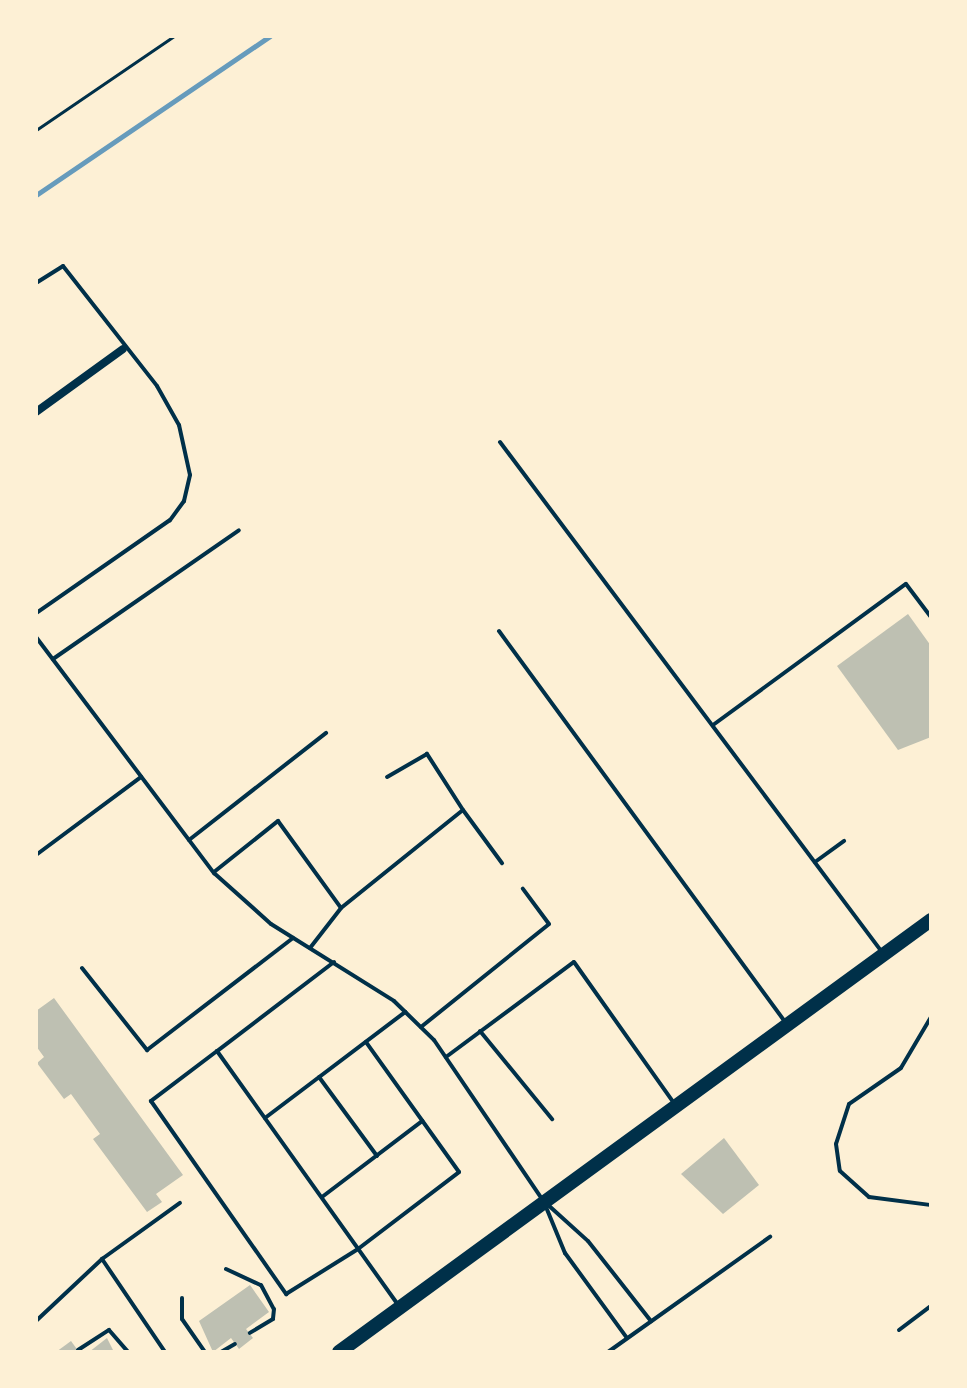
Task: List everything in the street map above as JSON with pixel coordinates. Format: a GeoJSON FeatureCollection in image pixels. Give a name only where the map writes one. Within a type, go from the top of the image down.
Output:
{"type":"FeatureCollection","features":[{"type":"Feature","properties":{"kind":"main road"},"geometry":{"type":"LineString","coordinates":[[339,1352],[674,1103],[931,920]]}},
{"type":"Feature","properties":{"kind":"street"},"geometry":{"type":"LineString","coordinates":[[36,412],[123,349]]}},
{"type":"Feature","properties":{"kind":"lane"},"geometry":{"type":"LineString","coordinates":[[36,283],[63,266],[123,349],[157,386],[179,425],[189,452],[184,501],[170,520],[36,613]]}},
{"type":"Feature","properties":{"kind":"lane"},"geometry":{"type":"LineString","coordinates":[[500,442],[883,954]]}},
{"type":"Feature","properties":{"kind":"lane"},"geometry":{"type":"LineString","coordinates":[[53,659],[239,530]]}},
{"type":"Feature","properties":{"kind":"lane"},"geometry":{"type":"LineString","coordinates":[[713,725],[906,584],[931,617]]}},
{"type":"Feature","properties":{"kind":"lane"},"geometry":{"type":"LineString","coordinates":[[499,631],[785,1023]]}},
{"type":"Feature","properties":{"kind":"lane"},"geometry":{"type":"LineString","coordinates":[[36,637],[214,873],[293,938],[334,962],[405,1012],[421,1027],[446,1057],[544,1201],[565,1253],[627,1338]]}},
{"type":"Feature","properties":{"kind":"lane"},"geometry":{"type":"LineString","coordinates":[[189,840],[326,733]]}},
{"type":"Feature","properties":{"kind":"lane"},"geometry":{"type":"LineString","coordinates":[[387,777],[427,754],[502,863]]}},
{"type":"Feature","properties":{"kind":"lane"},"geometry":{"type":"LineString","coordinates":[[36,855],[141,777]]}},
{"type":"Feature","properties":{"kind":"lane"},"geometry":{"type":"LineString","coordinates":[[310,948],[341,908],[463,810]]}},
{"type":"Feature","properties":{"kind":"lane"},"geometry":{"type":"LineString","coordinates":[[214,873],[278,821],[341,908]]}},
{"type":"Feature","properties":{"kind":"lane"},"geometry":{"type":"LineString","coordinates":[[815,862],[844,841]]}},
{"type":"Feature","properties":{"kind":"lane"},"geometry":{"type":"LineString","coordinates":[[421,1027],[549,924],[523,889]]}},
{"type":"Feature","properties":{"kind":"lane"},"geometry":{"type":"LineString","coordinates":[[82,968],[147,1050],[293,938]]}},
{"type":"Feature","properties":{"kind":"lane"},"geometry":{"type":"LineString","coordinates":[[334,962],[151,1101],[286,1294],[358,1249],[459,1172],[366,1042]]}},
{"type":"Feature","properties":{"kind":"lane"},"geometry":{"type":"LineString","coordinates":[[446,1057],[574,962],[674,1103]]}},
{"type":"Feature","properties":{"kind":"lane"},"geometry":{"type":"LineString","coordinates":[[265,1118],[405,1012]]}},
{"type":"Feature","properties":{"kind":"lane"},"geometry":{"type":"LineString","coordinates":[[931,1017],[901,1068],[849,1104],[836,1144],[845,1178],[869,1197],[931,1205]]}},
{"type":"Feature","properties":{"kind":"lane"},"geometry":{"type":"LineString","coordinates":[[480,1031],[552,1119]]}},
{"type":"Feature","properties":{"kind":"lane"},"geometry":{"type":"LineString","coordinates":[[217,1051],[400,1306]]}},
{"type":"Feature","properties":{"kind":"lane"},"geometry":{"type":"LineString","coordinates":[[319,1077],[377,1156]]}},
{"type":"Feature","properties":{"kind":"lane"},"geometry":{"type":"LineString","coordinates":[[321,1197],[422,1121]]}},
{"type":"Feature","properties":{"kind":"lane"},"geometry":{"type":"LineString","coordinates":[[544,1201],[588,1241],[651,1321]]}},
{"type":"Feature","properties":{"kind":"lane"},"geometry":{"type":"LineString","coordinates":[[36,1321],[102,1259],[180,1203]]}},
{"type":"Feature","properties":{"kind":"lane"},"geometry":{"type":"LineString","coordinates":[[608,1352],[770,1237]]}},
{"type":"Feature","properties":{"kind":"lane"},"geometry":{"type":"LineString","coordinates":[[102,1259],[165,1352]]}},
{"type":"Feature","properties":{"kind":"lane"},"geometry":{"type":"LineString","coordinates":[[226,1269],[261,1285],[274,1309],[273,1319],[250,1333]]}},
{"type":"Feature","properties":{"kind":"lane"},"geometry":{"type":"LineString","coordinates":[[182,1298],[182,1319],[205,1352]]}},
{"type":"Feature","properties":{"kind":"lane"},"geometry":{"type":"LineString","coordinates":[[899,1330],[931,1306]]}},
{"type":"Feature","properties":{"kind":"lane"},"geometry":{"type":"LineString","coordinates":[[78,1350],[109,1330],[128,1352]]}},
{"type":"Feature","properties":{"kind":"lane"},"geometry":{"type":"LineString","coordinates":[[221,1352],[235,1344]]}},
{"type":"Feature","properties":{"kind":"path"},"geometry":{"type":"LineString","coordinates":[[36,130],[174,36]]}},
{"type":"Feature","properties":{"kind":"building"},"geometry":{"type":"Polygon","coordinates":[[[908,614],[931,646],[931,737],[898,750],[837,666],[908,614]]]}},
{"type":"Feature","properties":{"kind":"building"},"geometry":{"type":"Polygon","coordinates":[[[54,998],[183,1175],[156,1194],[162,1202],[147,1212],[93,1139],[100,1134],[71,1094],[64,1099],[37,1063],[44,1057],[36,1046],[36,1011],[54,998]]]}},
{"type":"Feature","properties":{"kind":"building"},"geometry":{"type":"Polygon","coordinates":[[[724,1138],[759,1185],[723,1214],[681,1174],[724,1138]]]}},
{"type":"Feature","properties":{"kind":"building"},"geometry":{"type":"Polygon","coordinates":[[[250,1285],[269,1312],[246,1329],[253,1338],[239,1349],[231,1338],[213,1352],[199,1321],[250,1285]]]}},
{"type":"Feature","properties":{"kind":"building"},"geometry":{"type":"Polygon","coordinates":[[[107,1338],[114,1352],[89,1352],[107,1338]]]}},
{"type":"Feature","properties":{"kind":"building"},"geometry":{"type":"Polygon","coordinates":[[[71,1341],[79,1352],[56,1352],[71,1341]]]}},
{"type":"Feature","properties":{"kind":"waterway"},"geometry":{"type":"LineString","coordinates":[[36,195],[270,36]]}}]}
